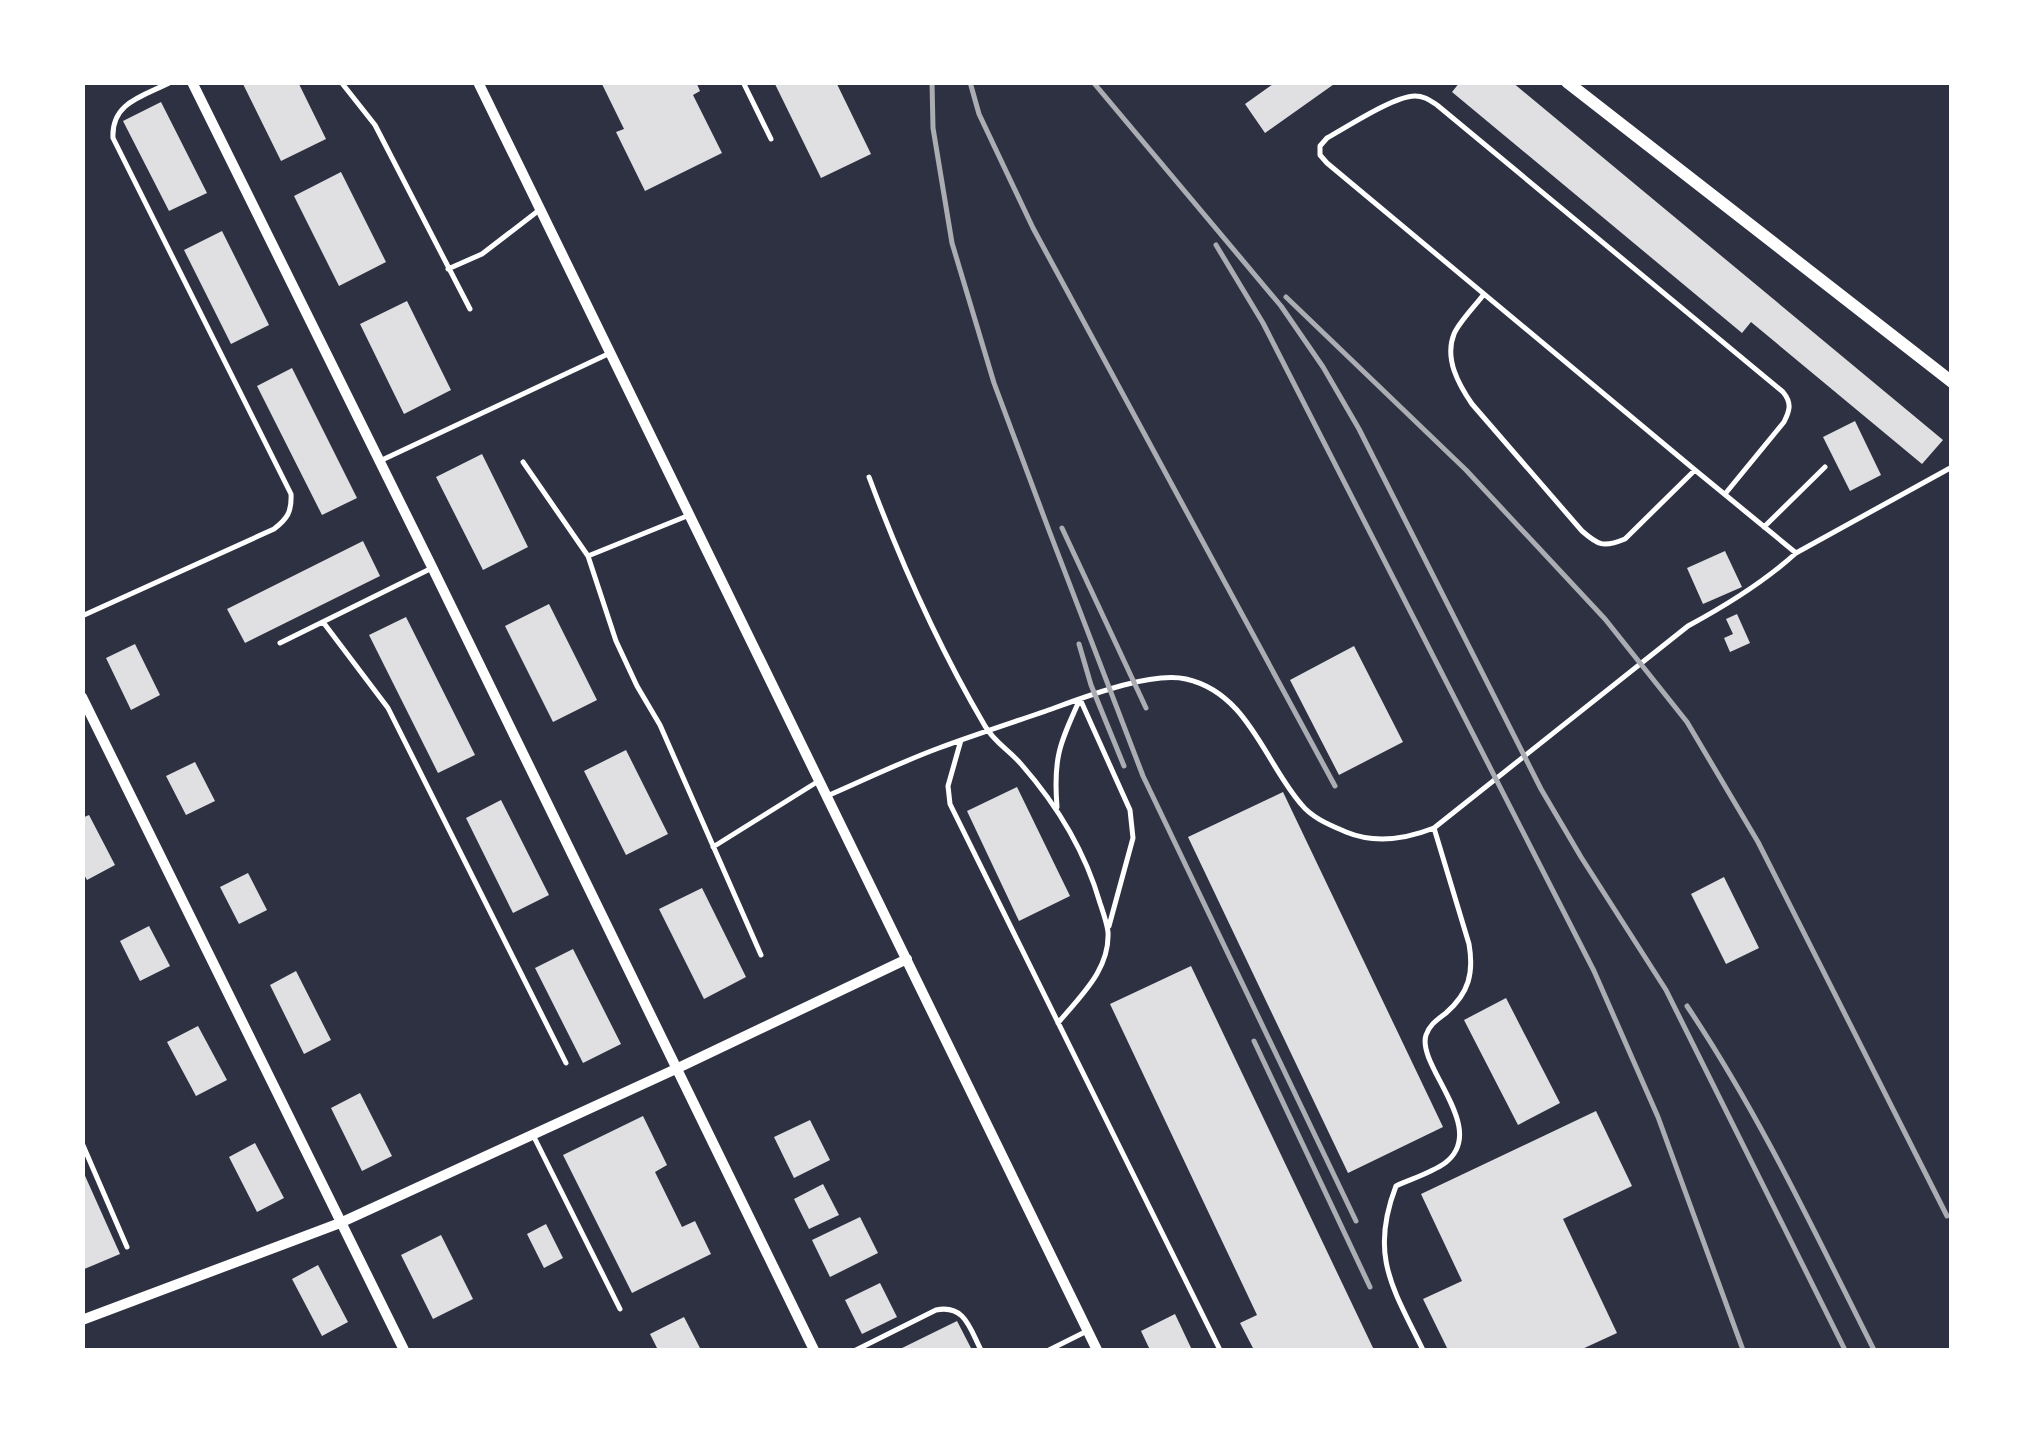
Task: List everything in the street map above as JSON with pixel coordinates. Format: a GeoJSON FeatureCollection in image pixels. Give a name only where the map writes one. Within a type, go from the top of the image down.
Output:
{"type":"FeatureCollection","features":[{"type":"Feature","properties":{"kind":"street"},"geometry":{"type":"LineString","coordinates":[[192,82],[814,1350]]}},
{"type":"Feature","properties":{"kind":"street"},"geometry":{"type":"LineString","coordinates":[[478,82],[1098,1350]]}},
{"type":"Feature","properties":{"kind":"street"},"geometry":{"type":"LineString","coordinates":[[1567,82],[1952,382]]}},
{"type":"Feature","properties":{"kind":"street"},"geometry":{"type":"LineString","coordinates":[[82,698],[404,1350]]}},
{"type":"Feature","properties":{"kind":"street"},"geometry":{"type":"LineString","coordinates":[[82,1320],[340,1223],[906,959]]}},
{"type":"Feature","properties":{"kind":"lane"},"geometry":{"type":"LineString","coordinates":[[82,616],[274,529],[286,520],[292,507],[291,494],[113,138],[112,124],[124,106],[171,82]]}},
{"type":"Feature","properties":{"kind":"lane"},"geometry":{"type":"LineString","coordinates":[[341,82],[375,125],[470,310]]}},
{"type":"Feature","properties":{"kind":"lane"},"geometry":{"type":"LineString","coordinates":[[744,82],[771,138]]}},
{"type":"Feature","properties":{"kind":"lane"},"geometry":{"type":"LineString","coordinates":[[1724,494],[1784,422],[1790,410],[1789,399],[1783,392],[1424,97],[1411,95],[1398,100],[1327,138],[1320,146],[1326,163],[1724,494],[1796,553]]}},
{"type":"Feature","properties":{"kind":"lane"},"geometry":{"type":"LineString","coordinates":[[448,269],[482,254],[540,210]]}},
{"type":"Feature","properties":{"kind":"lane"},"geometry":{"type":"LineString","coordinates":[[1484,294],[1454,335],[1451,357],[1458,382],[1472,404],[1596,544],[1611,545],[1624,539],[1696,470]]}},
{"type":"Feature","properties":{"kind":"lane"},"geometry":{"type":"LineString","coordinates":[[380,461],[610,353]]}},
{"type":"Feature","properties":{"kind":"lane"},"geometry":{"type":"LineString","coordinates":[[523,462],[588,556],[616,641],[660,725],[761,955]]}},
{"type":"Feature","properties":{"kind":"lane"},"geometry":{"type":"LineString","coordinates":[[1764,526],[1825,467]]}},
{"type":"Feature","properties":{"kind":"lane"},"geometry":{"type":"LineString","coordinates":[[826,796],[961,740],[1080,699],[1161,678],[1181,678],[1223,694],[1240,712],[1302,806],[1326,824],[1355,836],[1385,840],[1412,836],[1434,828],[1688,626],[1757,586],[1796,553],[1952,467]]}},
{"type":"Feature","properties":{"kind":"lane"},"geometry":{"type":"LineString","coordinates":[[869,476],[926,616],[988,731],[1057,810],[1081,853],[1108,930]]}},
{"type":"Feature","properties":{"kind":"lane"},"geometry":{"type":"LineString","coordinates":[[588,556],[690,515]]}},
{"type":"Feature","properties":{"kind":"lane"},"geometry":{"type":"LineString","coordinates":[[280,644],[432,567]]}},
{"type":"Feature","properties":{"kind":"lane"},"geometry":{"type":"LineString","coordinates":[[323,622],[388,708],[566,1063]]}},
{"type":"Feature","properties":{"kind":"lane"},"geometry":{"type":"LineString","coordinates":[[1057,810],[1054,772],[1061,740],[1080,699]]}},
{"type":"Feature","properties":{"kind":"lane"},"geometry":{"type":"LineString","coordinates":[[1058,1024],[1099,974],[1133,838],[1130,810],[1080,699]]}},
{"type":"Feature","properties":{"kind":"lane"},"geometry":{"type":"LineString","coordinates":[[961,740],[948,786],[950,804],[1220,1350]]}},
{"type":"Feature","properties":{"kind":"lane"},"geometry":{"type":"LineString","coordinates":[[713,847],[819,781]]}},
{"type":"Feature","properties":{"kind":"lane"},"geometry":{"type":"LineString","coordinates":[[1423,1350],[1387,1276],[1382,1239],[1386,1210],[1396,1186],[1447,1162],[1459,1133],[1458,1117],[1424,1046],[1426,1032],[1433,1022],[1464,993],[1472,964],[1434,828]]}},
{"type":"Feature","properties":{"kind":"lane"},"geometry":{"type":"LineString","coordinates":[[532,1134],[620,1308]]}},
{"type":"Feature","properties":{"kind":"lane"},"geometry":{"type":"LineString","coordinates":[[82,1144],[128,1247]]}},
{"type":"Feature","properties":{"kind":"lane"},"geometry":{"type":"LineString","coordinates":[[856,1350],[936,1310],[948,1308],[964,1318],[981,1350]]}},
{"type":"Feature","properties":{"kind":"lane"},"geometry":{"type":"LineString","coordinates":[[1048,1350],[1088,1331]]}},
{"type":"Feature","properties":{"kind":"building"},"geometry":{"type":"Polygon","coordinates":[[[242,82],[298,82],[326,139],[281,161],[242,82]]]}},
{"type":"Feature","properties":{"kind":"building"},"geometry":{"type":"Polygon","coordinates":[[[601,82],[696,82],[700,91],[693,95],[722,153],[645,191],[616,132],[624,129],[601,82]]]}},
{"type":"Feature","properties":{"kind":"building"},"geometry":{"type":"Polygon","coordinates":[[[774,82],[836,82],[871,154],[821,178],[774,82]]]}},
{"type":"Feature","properties":{"kind":"building"},"geometry":{"type":"Polygon","coordinates":[[[1276,82],[1337,82],[1265,133],[1245,104],[1276,82]]]}},
{"type":"Feature","properties":{"kind":"building"},"geometry":{"type":"Polygon","coordinates":[[[1460,82],[1512,82],[1943,440],[1922,464],[1751,322],[1742,333],[1452,92],[1460,82]]]}},
{"type":"Feature","properties":{"kind":"building"},"geometry":{"type":"Polygon","coordinates":[[[161,102],[207,193],[169,211],[123,121],[161,102]]]}},
{"type":"Feature","properties":{"kind":"building"},"geometry":{"type":"Polygon","coordinates":[[[341,172],[386,262],[339,286],[294,196],[341,172]]]}},
{"type":"Feature","properties":{"kind":"building"},"geometry":{"type":"Polygon","coordinates":[[[222,231],[269,325],[231,344],[184,250],[222,231]]]}},
{"type":"Feature","properties":{"kind":"building"},"geometry":{"type":"Polygon","coordinates":[[[407,301],[451,390],[404,414],[360,324],[407,301]]]}},
{"type":"Feature","properties":{"kind":"building"},"geometry":{"type":"Polygon","coordinates":[[[292,368],[357,498],[322,515],[257,386],[292,368]]]}},
{"type":"Feature","properties":{"kind":"building"},"geometry":{"type":"Polygon","coordinates":[[[1855,421],[1881,475],[1850,491],[1823,437],[1855,421]]]}},
{"type":"Feature","properties":{"kind":"building"},"geometry":{"type":"Polygon","coordinates":[[[482,454],[528,547],[483,570],[436,477],[482,454]]]}},
{"type":"Feature","properties":{"kind":"building"},"geometry":{"type":"Polygon","coordinates":[[[363,541],[380,576],[245,643],[227,609],[363,541]]]}},
{"type":"Feature","properties":{"kind":"building"},"geometry":{"type":"Polygon","coordinates":[[[1725,551],[1742,587],[1703,604],[1687,568],[1725,551]]]}},
{"type":"Feature","properties":{"kind":"building"},"geometry":{"type":"Polygon","coordinates":[[[549,604],[597,700],[553,722],[505,626],[549,604]]]}},
{"type":"Feature","properties":{"kind":"building"},"geometry":{"type":"Polygon","coordinates":[[[1737,614],[1750,643],[1730,652],[1724,638],[1733,634],[1726,619],[1737,614]]]}},
{"type":"Feature","properties":{"kind":"building"},"geometry":{"type":"Polygon","coordinates":[[[406,617],[475,755],[438,773],[369,635],[406,617]]]}},
{"type":"Feature","properties":{"kind":"building"},"geometry":{"type":"Polygon","coordinates":[[[135,644],[160,695],[131,710],[106,658],[135,644]]]}},
{"type":"Feature","properties":{"kind":"building"},"geometry":{"type":"Polygon","coordinates":[[[1354,646],[1403,742],[1339,775],[1290,680],[1354,646]]]}},
{"type":"Feature","properties":{"kind":"building"},"geometry":{"type":"Polygon","coordinates":[[[626,750],[668,834],[626,855],[584,771],[626,750]]]}},
{"type":"Feature","properties":{"kind":"building"},"geometry":{"type":"Polygon","coordinates":[[[195,762],[215,801],[186,815],[166,776],[195,762]]]}},
{"type":"Feature","properties":{"kind":"building"},"geometry":{"type":"Polygon","coordinates":[[[1017,787],[1070,896],[1019,921],[967,811],[1017,787]]]}},
{"type":"Feature","properties":{"kind":"building"},"geometry":{"type":"Polygon","coordinates":[[[1283,792],[1443,1127],[1348,1173],[1188,837],[1283,792]]]}},
{"type":"Feature","properties":{"kind":"building"},"geometry":{"type":"Polygon","coordinates":[[[501,800],[549,895],[513,913],[466,818],[501,800]]]}},
{"type":"Feature","properties":{"kind":"building"},"geometry":{"type":"Polygon","coordinates":[[[89,815],[115,865],[87,880],[82,871],[82,818],[89,815]]]}},
{"type":"Feature","properties":{"kind":"building"},"geometry":{"type":"Polygon","coordinates":[[[248,873],[267,910],[239,924],[220,887],[248,873]]]}},
{"type":"Feature","properties":{"kind":"building"},"geometry":{"type":"Polygon","coordinates":[[[1724,877],[1759,948],[1726,964],[1691,894],[1724,877]]]}},
{"type":"Feature","properties":{"kind":"building"},"geometry":{"type":"Polygon","coordinates":[[[702,888],[746,977],[704,999],[659,909],[702,888]]]}},
{"type":"Feature","properties":{"kind":"building"},"geometry":{"type":"Polygon","coordinates":[[[149,926],[170,966],[140,981],[120,941],[149,926]]]}},
{"type":"Feature","properties":{"kind":"building"},"geometry":{"type":"Polygon","coordinates":[[[573,949],[621,1044],[583,1063],[535,968],[573,949]]]}},
{"type":"Feature","properties":{"kind":"building"},"geometry":{"type":"Polygon","coordinates":[[[1191,966],[1374,1350],[1254,1350],[1240,1323],[1257,1315],[1110,1004],[1191,966]]]}},
{"type":"Feature","properties":{"kind":"building"},"geometry":{"type":"Polygon","coordinates":[[[296,971],[331,1040],[304,1054],[270,985],[296,971]]]}},
{"type":"Feature","properties":{"kind":"building"},"geometry":{"type":"Polygon","coordinates":[[[1506,998],[1560,1103],[1518,1125],[1464,1020],[1506,998]]]}},
{"type":"Feature","properties":{"kind":"building"},"geometry":{"type":"Polygon","coordinates":[[[198,1026],[227,1080],[196,1096],[167,1042],[198,1026]]]}},
{"type":"Feature","properties":{"kind":"building"},"geometry":{"type":"Polygon","coordinates":[[[360,1093],[392,1156],[362,1171],[331,1108],[360,1093]]]}},
{"type":"Feature","properties":{"kind":"building"},"geometry":{"type":"Polygon","coordinates":[[[1596,1111],[1632,1186],[1563,1219],[1617,1333],[1580,1350],[1448,1350],[1423,1299],[1462,1281],[1421,1194],[1596,1111]]]}},
{"type":"Feature","properties":{"kind":"building"},"geometry":{"type":"Polygon","coordinates":[[[643,1116],[667,1165],[655,1172],[682,1227],[695,1221],[711,1254],[632,1293],[563,1155],[643,1116]]]}},
{"type":"Feature","properties":{"kind":"building"},"geometry":{"type":"Polygon","coordinates":[[[810,1120],[830,1160],[794,1178],[774,1137],[810,1120]]]}},
{"type":"Feature","properties":{"kind":"building"},"geometry":{"type":"Polygon","coordinates":[[[255,1143],[284,1198],[257,1212],[229,1157],[255,1143]]]}},
{"type":"Feature","properties":{"kind":"building"},"geometry":{"type":"Polygon","coordinates":[[[82,1169],[120,1254],[82,1270],[82,1169]]]}},
{"type":"Feature","properties":{"kind":"building"},"geometry":{"type":"Polygon","coordinates":[[[823,1184],[839,1215],[809,1229],[794,1199],[823,1184]]]}},
{"type":"Feature","properties":{"kind":"building"},"geometry":{"type":"Polygon","coordinates":[[[860,1217],[878,1253],[830,1277],[812,1240],[860,1217]]]}},
{"type":"Feature","properties":{"kind":"building"},"geometry":{"type":"Polygon","coordinates":[[[546,1224],[563,1258],[544,1268],[527,1234],[546,1224]]]}},
{"type":"Feature","properties":{"kind":"building"},"geometry":{"type":"Polygon","coordinates":[[[441,1235],[473,1299],[433,1319],[401,1255],[441,1235]]]}},
{"type":"Feature","properties":{"kind":"building"},"geometry":{"type":"Polygon","coordinates":[[[318,1265],[348,1322],[322,1336],[292,1279],[318,1265]]]}},
{"type":"Feature","properties":{"kind":"building"},"geometry":{"type":"Polygon","coordinates":[[[880,1283],[897,1317],[862,1334],[845,1300],[880,1283]]]}},
{"type":"Feature","properties":{"kind":"building"},"geometry":{"type":"Polygon","coordinates":[[[1175,1314],[1192,1350],[1150,1350],[1141,1331],[1175,1314]]]}},
{"type":"Feature","properties":{"kind":"building"},"geometry":{"type":"Polygon","coordinates":[[[684,1317],[701,1350],[658,1350],[650,1334],[684,1317]]]}},
{"type":"Feature","properties":{"kind":"building"},"geometry":{"type":"Polygon","coordinates":[[[957,1321],[972,1350],[898,1350],[957,1321]]]}},
{"type":"Feature","properties":{"kind":"railway"},"geometry":{"type":"LineString","coordinates":[[932,82],[933,128],[952,243],[994,383],[1143,776],[1356,1221]]}},
{"type":"Feature","properties":{"kind":"railway"},"geometry":{"type":"LineString","coordinates":[[970,82],[979,114],[1033,228],[1335,786]]}},
{"type":"Feature","properties":{"kind":"railway"},"geometry":{"type":"LineString","coordinates":[[1093,82],[1281,306],[1323,367],[1359,429],[1541,789],[1666,990],[1845,1350]]}},
{"type":"Feature","properties":{"kind":"railway"},"geometry":{"type":"LineString","coordinates":[[1216,245],[1263,323],[1594,971],[1658,1117],[1743,1350]]}},
{"type":"Feature","properties":{"kind":"railway"},"geometry":{"type":"LineString","coordinates":[[1286,297],[1466,470],[1605,619],[1687,722],[1758,842],[1947,1216]]}},
{"type":"Feature","properties":{"kind":"railway"},"geometry":{"type":"LineString","coordinates":[[1062,528],[1146,708]]}},
{"type":"Feature","properties":{"kind":"railway"},"geometry":{"type":"LineString","coordinates":[[1079,644],[1124,766]]}},
{"type":"Feature","properties":{"kind":"railway"},"geometry":{"type":"LineString","coordinates":[[1687,1006],[1763,1132],[1874,1350]]}},
{"type":"Feature","properties":{"kind":"railway"},"geometry":{"type":"LineString","coordinates":[[1254,1041],[1370,1287]]}}]}
